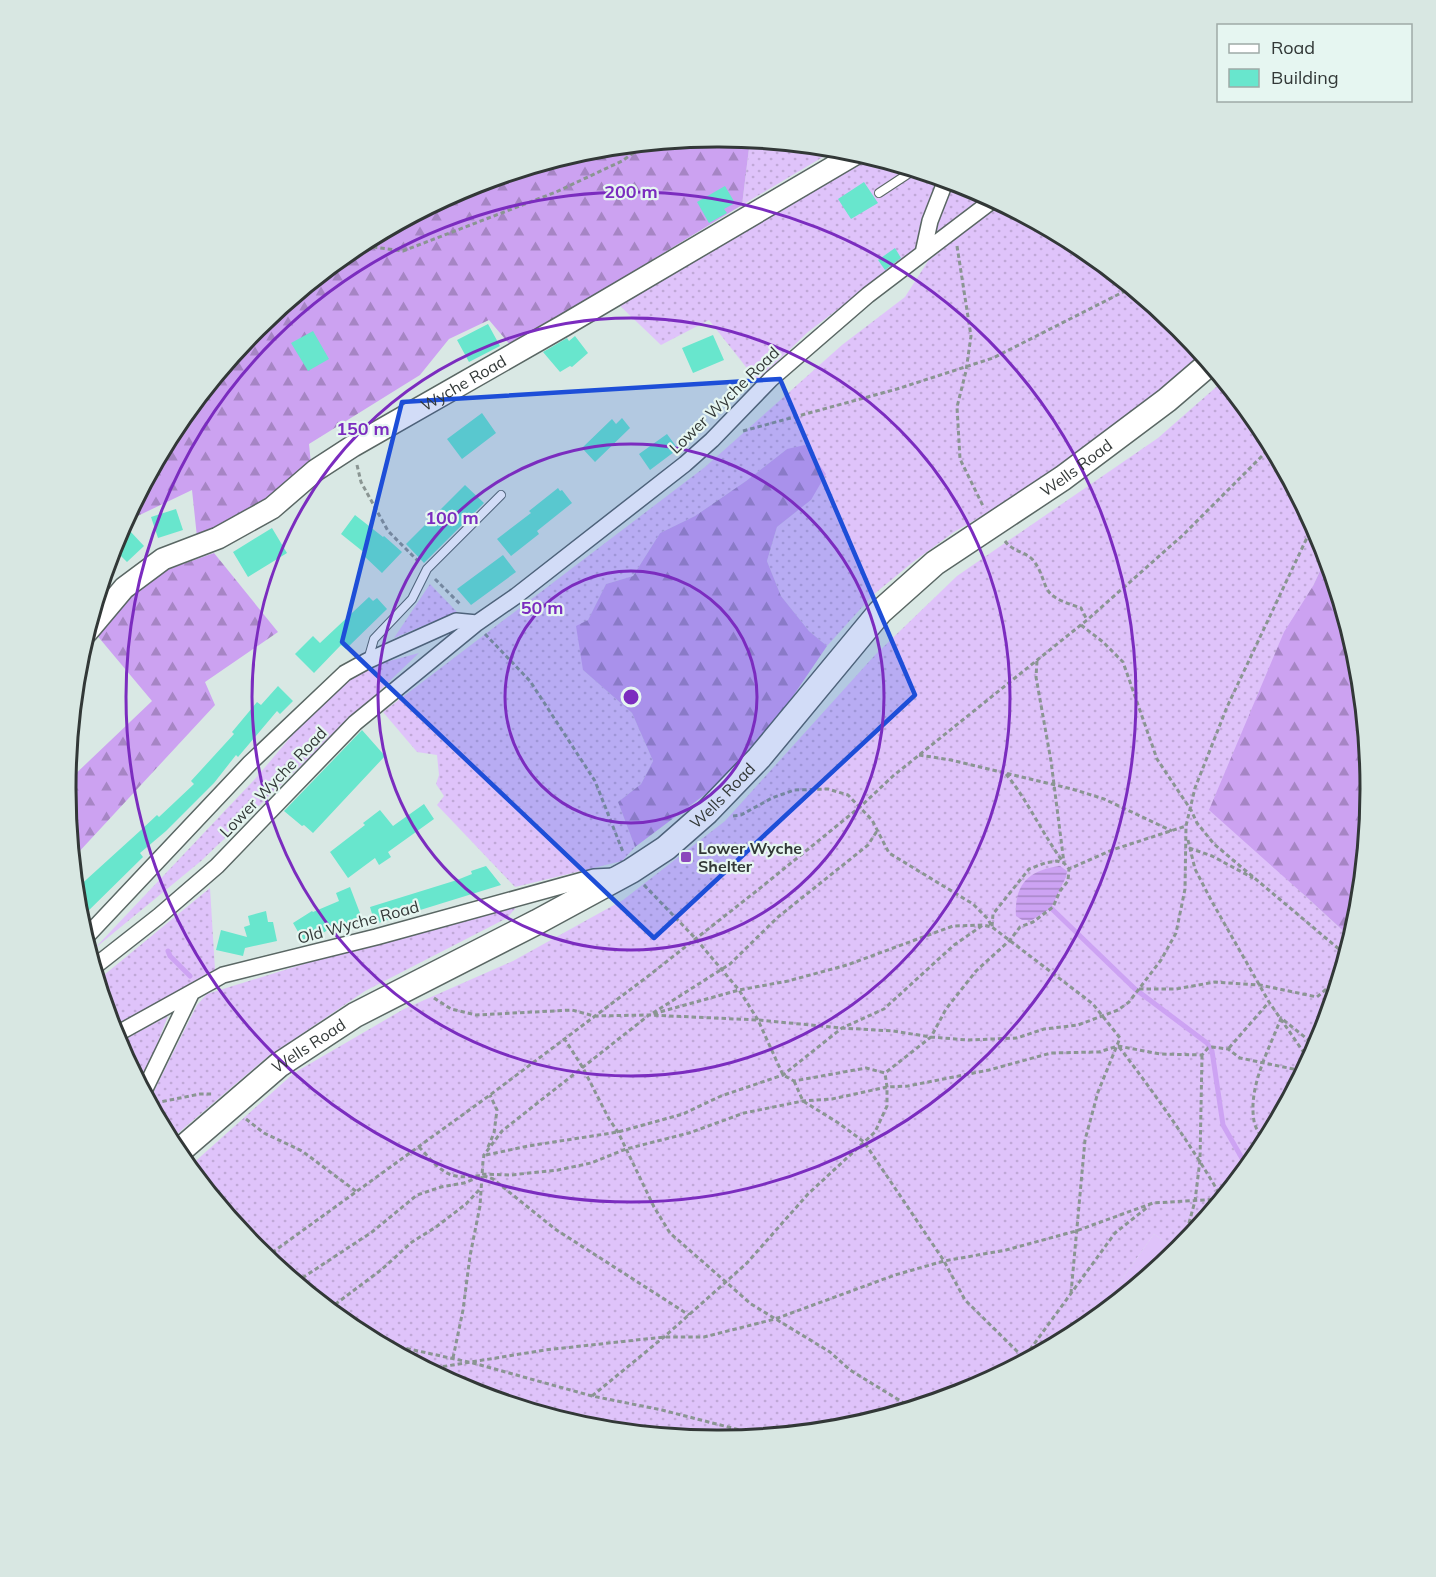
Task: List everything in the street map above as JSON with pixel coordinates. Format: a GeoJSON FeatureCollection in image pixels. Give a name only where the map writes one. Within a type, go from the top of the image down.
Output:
{"type":"FeatureCollection","features":[{"type":"Feature","properties":{"kind":"highway","name":"Wells Road"},"geometry":{"type":"LineString","coordinates":[[186,1146],[289,1058],[355,1015],[537,922],[627,873],[666,848],[706,812],[759,758],[880,612],[935,563],[1063,478],[1167,400],[1203,369]]}},
{"type":"Feature","properties":{"kind":"main road","name":"Wyche Road"},"geometry":{"type":"LineString","coordinates":[[100,617],[124,588],[162,559],[218,538],[272,508],[316,470],[353,446],[846,160]]}},
{"type":"Feature","properties":{"kind":"street"},"geometry":{"type":"LineString","coordinates":[[923,253],[930,221],[943,188]]}},
{"type":"Feature","properties":{"kind":"street","name":"Lower Wyche Road"},"geometry":{"type":"LineString","coordinates":[[100,962],[217,866],[355,723],[477,623],[516,596],[685,464],[814,340],[985,206]]}},
{"type":"Feature","properties":{"kind":"street","name":"Lower Wyche Road"},"geometry":{"type":"LineString","coordinates":[[93,930],[250,763],[345,673],[456,621],[477,623]]}},
{"type":"Feature","properties":{"kind":"street","name":"Old Wyche Road"},"geometry":{"type":"LineString","coordinates":[[124,1030],[223,975],[376,937],[594,878],[627,873]]}},
{"type":"Feature","properties":{"kind":"street"},"geometry":{"type":"LineString","coordinates":[[148,1082],[191,994]]}},
{"type":"Feature","properties":{"kind":"lane"},"geometry":{"type":"LineString","coordinates":[[879,193],[906,175]]}},
{"type":"Feature","properties":{"kind":"lane"},"geometry":{"type":"LineString","coordinates":[[367,661],[374,639],[412,599],[427,569],[501,495]]}},
{"type":"Feature","properties":{"kind":"path"},"geometry":{"type":"LineString","coordinates":[[374,247],[403,251],[556,192],[622,161],[635,152]]}},
{"type":"Feature","properties":{"kind":"path"},"geometry":{"type":"LineString","coordinates":[[953,230],[970,336],[957,407],[960,459],[992,524],[1010,548],[1030,557],[1041,571],[1048,592],[1064,602],[1081,608],[1087,620]]}},
{"type":"Feature","properties":{"kind":"path"},"geometry":{"type":"LineString","coordinates":[[712,440],[897,389],[993,358],[1124,292]]}},
{"type":"Feature","properties":{"kind":"path"},"geometry":{"type":"LineString","coordinates":[[274,1251],[594,1017],[696,939],[860,807],[919,755],[1087,620],[1183,535],[1265,453]]}},
{"type":"Feature","properties":{"kind":"path"},"geometry":{"type":"LineString","coordinates":[[360,482],[388,531],[408,551]]}},
{"type":"Feature","properties":{"kind":"path"},"geometry":{"type":"LineString","coordinates":[[416,984],[451,1009],[476,1015],[572,1010],[594,1017],[649,1015],[758,1020],[893,1030],[931,1037],[968,1040],[1017,1038],[1044,1029],[1078,1025],[1118,1010],[1129,1002],[1161,960],[1176,933],[1185,889],[1186,826],[1195,788],[1227,707],[1308,536]]}},
{"type":"Feature","properties":{"kind":"path"},"geometry":{"type":"LineString","coordinates":[[427,569],[477,623],[486,636],[530,681],[595,781],[627,873],[696,939],[739,990],[758,1020],[783,1075],[794,1081],[803,1101],[864,1142],[944,1261],[965,1300],[1021,1354]]}},
{"type":"Feature","properties":{"kind":"path"},"geometry":{"type":"LineString","coordinates":[[1081,625],[1123,662],[1157,759],[1191,810],[1197,823],[1214,844],[1339,949]]}},
{"type":"Feature","properties":{"kind":"path"},"geometry":{"type":"LineString","coordinates":[[1037,661],[1036,677],[1064,863]]}},
{"type":"Feature","properties":{"kind":"path"},"geometry":{"type":"LineString","coordinates":[[919,755],[951,760],[1104,799],[1172,831]]}},
{"type":"Feature","properties":{"kind":"path"},"geometry":{"type":"LineString","coordinates":[[885,1073],[931,1037],[946,1009],[976,971],[1010,940],[1020,927],[1033,922],[1053,907],[1060,891],[1068,881],[1069,869],[1005,774]]}},
{"type":"Feature","properties":{"kind":"path"},"geometry":{"type":"LineString","coordinates":[[706,812],[721,817],[741,815],[772,798],[794,790],[828,789],[848,795],[872,820],[889,853],[974,904],[992,927]]}},
{"type":"Feature","properties":{"kind":"path"},"geometry":{"type":"LineString","coordinates":[[1069,869],[1112,850],[1186,826]]}},
{"type":"Feature","properties":{"kind":"path"},"geometry":{"type":"LineString","coordinates":[[485,1154],[502,1131],[649,1015],[730,964],[778,917],[868,845],[877,830]]}},
{"type":"Feature","properties":{"kind":"path"},"geometry":{"type":"LineString","coordinates":[[1186,836],[1195,869],[1269,1002],[1303,1051]]}},
{"type":"Feature","properties":{"kind":"path"},"geometry":{"type":"LineString","coordinates":[[1190,848],[1212,856],[1261,882]]}},
{"type":"Feature","properties":{"kind":"path"},"geometry":{"type":"LineString","coordinates":[[992,927],[993,914],[1029,869],[1057,861],[1064,863]]}},
{"type":"Feature","properties":{"kind":"path"},"geometry":{"type":"LineString","coordinates":[[485,1154],[618,1132],[682,1113],[721,1096],[783,1075],[842,1028],[884,1009],[954,945],[983,925]]}},
{"type":"Feature","properties":{"kind":"path"},"geometry":{"type":"LineString","coordinates":[[649,1015],[739,990],[788,981],[847,965],[953,926],[992,927],[1093,1004],[1120,1038],[1098,1092],[1085,1140],[1071,1293]]}},
{"type":"Feature","properties":{"kind":"path"},"geometry":{"type":"LineString","coordinates":[[1139,989],[1176,988],[1215,982],[1260,985],[1317,997],[1327,988]]}},
{"type":"Feature","properties":{"kind":"path"},"geometry":{"type":"LineString","coordinates":[[1228,1048],[1269,1002]]}},
{"type":"Feature","properties":{"kind":"path"},"geometry":{"type":"LineString","coordinates":[[1281,1018],[1308,1040]]}},
{"type":"Feature","properties":{"kind":"path"},"geometry":{"type":"LineString","coordinates":[[1259,1132],[1254,1123],[1254,1096],[1263,1063],[1281,1018]]}},
{"type":"Feature","properties":{"kind":"path"},"geometry":{"type":"LineString","coordinates":[[564,1038],[618,1132],[654,1207],[670,1233],[751,1304],[831,1352],[850,1370],[903,1402]]}},
{"type":"Feature","properties":{"kind":"path"},"geometry":{"type":"LineString","coordinates":[[1118,1046],[1150,1087],[1200,1160],[1217,1191]]}},
{"type":"Feature","properties":{"kind":"path"},"geometry":{"type":"LineString","coordinates":[[419,1147],[437,1166],[455,1176],[511,1176],[591,1163],[626,1149],[689,1133],[744,1113],[803,1101],[832,1099],[887,1087],[908,1086],[989,1070],[1051,1053],[1099,1052],[1118,1046],[1160,1054],[1202,1055]]}},
{"type":"Feature","properties":{"kind":"path"},"geometry":{"type":"LineString","coordinates":[[1189,1223],[1195,1201],[1200,1160],[1202,1055],[1210,1047],[1228,1048],[1240,1058],[1294,1069]]}},
{"type":"Feature","properties":{"kind":"path"},"geometry":{"type":"LineString","coordinates":[[794,1081],[866,1068],[885,1073]]}},
{"type":"Feature","properties":{"kind":"path"},"geometry":{"type":"LineString","coordinates":[[592,1396],[664,1337],[746,1264],[808,1194],[875,1132],[887,1106],[885,1073]]}},
{"type":"Feature","properties":{"kind":"path"},"geometry":{"type":"LineString","coordinates":[[158,1102],[200,1094],[222,1095],[256,1128],[302,1151],[357,1192]]}},
{"type":"Feature","properties":{"kind":"path"},"geometry":{"type":"LineString","coordinates":[[453,1358],[482,1188],[483,1161],[494,1132],[497,1110],[490,1095]]}},
{"type":"Feature","properties":{"kind":"path"},"geometry":{"type":"LineString","coordinates":[[303,1277],[372,1232],[417,1195],[441,1187],[464,1183],[482,1175],[494,1179],[555,1228],[689,1315]]}},
{"type":"Feature","properties":{"kind":"path"},"geometry":{"type":"LineString","coordinates":[[336,1304],[381,1270],[412,1242],[466,1204],[482,1188]]}},
{"type":"Feature","properties":{"kind":"path"},"geometry":{"type":"LineString","coordinates":[[441,1367],[545,1350],[664,1337],[704,1337],[775,1319],[895,1275],[944,1261],[1006,1250],[1076,1230],[1153,1203],[1210,1199]]}},
{"type":"Feature","properties":{"kind":"path"},"geometry":{"type":"LineString","coordinates":[[1035,1346],[1115,1233],[1153,1203]]}},
{"type":"Feature","properties":{"kind":"path"},"geometry":{"type":"LineString","coordinates":[[404,1348],[473,1363],[592,1396],[662,1410],[738,1430]]}},
{"type":"Feature","properties":{"kind":"highlighted area"},"geometry":{"type":"Polygon","coordinates":[[[780,379],[915,695],[654,938],[342,642],[402,402],[780,379]]]}},
{"type":"Feature","properties":{"kind":"shaded area"},"geometry":{"type":"Polygon","coordinates":[[[749,148],[825,156],[742,205],[749,148]]]}},
{"type":"Feature","properties":{"kind":"shaded area"},"geometry":{"type":"Polygon","coordinates":[[[861,163],[924,181],[978,202],[808,332],[757,381],[709,320],[661,345],[617,303],[861,163]]]}},
{"type":"Feature","properties":{"kind":"shaded area"},"geometry":{"type":"Polygon","coordinates":[[[993,209],[1039,233],[1109,280],[1141,306],[1194,360],[1118,426],[987,513],[954,532],[913,562],[873,595],[827,646],[809,631],[781,596],[767,561],[777,527],[811,500],[787,449],[695,516],[660,533],[633,576],[606,584],[588,620],[583,670],[632,713],[653,761],[641,784],[618,802],[635,847],[622,861],[515,887],[437,805],[444,796],[436,784],[439,775],[437,755],[417,752],[383,712],[705,467],[842,345],[905,297],[928,261],[993,209]]]}},
{"type":"Feature","properties":{"kind":"shaded area"},"geometry":{"type":"Polygon","coordinates":[[[1217,386],[1274,468],[1311,543],[1321,570],[1313,586],[1302,893],[1343,931],[1338,955],[1311,1034],[1274,1109],[1251,1145],[1227,1179],[1169,1245],[1154,1234],[1109,1297],[1039,1344],[1002,1364],[924,1396],[884,1408],[802,1425],[760,1429],[676,1429],[634,1425],[593,1418],[512,1396],[434,1364],[397,1344],[327,1297],[295,1271],[264,1242],[209,1179],[196,1161],[294,1073],[404,1009],[513,961],[623,900],[725,821],[875,655],[957,576],[1158,438],[1217,386]]]}},
{"type":"Feature","properties":{"kind":"shaded area"},"geometry":{"type":"Polygon","coordinates":[[[430,584],[457,612],[394,638],[430,584]]]}},
{"type":"Feature","properties":{"kind":"shaded area"},"geometry":{"type":"Polygon","coordinates":[[[419,653],[201,861],[96,947],[255,779],[345,673],[419,653]]]}},
{"type":"Feature","properties":{"kind":"shaded area"},"geometry":{"type":"Polygon","coordinates":[[[1060,866],[1067,871],[1066,877],[1051,908],[1032,920],[1022,920],[1016,916],[1018,895],[1026,880],[1040,871],[1060,866]]]}},
{"type":"Feature","properties":{"kind":"shaded area"},"geometry":{"type":"Polygon","coordinates":[[[210,888],[215,970],[122,1027],[104,975],[210,888]]]}},
{"type":"Feature","properties":{"kind":"shaded area"},"geometry":{"type":"Polygon","coordinates":[[[527,895],[507,918],[365,991],[266,1058],[178,1133],[153,1092],[197,1005],[207,994],[527,895]]]}},
{"type":"Feature","properties":{"kind":"shaded area"},"geometry":{"type":"Polygon","coordinates":[[[168,1016],[145,1075],[127,1038],[168,1016]]]}},
{"type":"Feature","properties":{"kind":"shaded area"},"geometry":{"type":"Polygon","coordinates":[[[1154,1234],[1169,1245],[1141,1271],[1109,1297],[1154,1234]]]}},
{"type":"Feature","properties":{"kind":"green space"},"geometry":{"type":"Polygon","coordinates":[[[676,148],[749,148],[742,205],[511,346],[489,320],[449,339],[420,375],[309,444],[311,464],[263,504],[197,537],[192,490],[138,516],[162,468],[185,432],[209,398],[264,335],[327,280],[397,233],[434,213],[512,181],[593,159],[676,148]]]}},
{"type":"Feature","properties":{"kind":"green space"},"geometry":{"type":"Polygon","coordinates":[[[805,445],[826,474],[811,500],[777,527],[767,561],[781,596],[809,631],[827,646],[766,736],[719,784],[635,847],[618,802],[641,784],[653,761],[632,713],[583,670],[576,626],[588,620],[606,584],[633,576],[660,533],[695,516],[787,449],[805,445]]]}},
{"type":"Feature","properties":{"kind":"green space"},"geometry":{"type":"Polygon","coordinates":[[[214,553],[278,632],[205,682],[215,705],[80,851],[77,773],[152,701],[95,634],[138,580],[214,553]]]}},
{"type":"Feature","properties":{"kind":"green space"},"geometry":{"type":"Polygon","coordinates":[[[1321,570],[1338,622],[1347,663],[1358,747],[1360,788],[1358,830],[1354,872],[1343,931],[1209,810],[1284,632],[1321,570]]]}},
{"type":"Feature","properties":{"kind":"building"},"geometry":{"type":"Polygon","coordinates":[[[864,182],[878,203],[851,219],[838,199],[864,182]]]}},
{"type":"Feature","properties":{"kind":"building"},"geometry":{"type":"Polygon","coordinates":[[[725,186],[735,203],[724,209],[727,213],[709,223],[697,202],[725,186]]]}},
{"type":"Feature","properties":{"kind":"building"},"geometry":{"type":"Polygon","coordinates":[[[895,248],[901,258],[885,270],[878,260],[895,248]]]}},
{"type":"Feature","properties":{"kind":"building"},"geometry":{"type":"Polygon","coordinates":[[[488,324],[500,346],[469,362],[457,340],[488,324]]]}},
{"type":"Feature","properties":{"kind":"building"},"geometry":{"type":"Polygon","coordinates":[[[313,331],[329,359],[308,371],[291,343],[313,331]]]}},
{"type":"Feature","properties":{"kind":"building"},"geometry":{"type":"Polygon","coordinates":[[[713,335],[724,360],[693,373],[682,348],[713,335]]]}},
{"type":"Feature","properties":{"kind":"building"},"geometry":{"type":"Polygon","coordinates":[[[575,336],[588,353],[572,367],[560,372],[543,352],[575,336]]]}},
{"type":"Feature","properties":{"kind":"building"},"geometry":{"type":"Polygon","coordinates":[[[482,413],[496,433],[462,459],[447,439],[482,413]]]}},
{"type":"Feature","properties":{"kind":"building"},"geometry":{"type":"Polygon","coordinates":[[[622,418],[630,428],[595,462],[582,448],[612,419],[616,424],[622,418]]]}},
{"type":"Feature","properties":{"kind":"building"},"geometry":{"type":"Polygon","coordinates":[[[667,434],[678,449],[650,470],[639,454],[667,434]]]}},
{"type":"Feature","properties":{"kind":"building"},"geometry":{"type":"Polygon","coordinates":[[[465,485],[484,503],[424,563],[406,544],[465,485]]]}},
{"type":"Feature","properties":{"kind":"building"},"geometry":{"type":"Polygon","coordinates":[[[558,488],[572,503],[537,531],[539,534],[511,556],[497,539],[531,513],[529,511],[558,488]]]}},
{"type":"Feature","properties":{"kind":"building"},"geometry":{"type":"Polygon","coordinates":[[[176,509],[183,530],[158,538],[151,517],[176,509]]]}},
{"type":"Feature","properties":{"kind":"building"},"geometry":{"type":"Polygon","coordinates":[[[355,515],[402,552],[382,573],[364,556],[366,554],[341,534],[355,515]]]}},
{"type":"Feature","properties":{"kind":"building"},"geometry":{"type":"Polygon","coordinates":[[[272,528],[287,553],[248,577],[233,552],[272,528]]]}},
{"type":"Feature","properties":{"kind":"building"},"geometry":{"type":"Polygon","coordinates":[[[130,531],[144,546],[127,562],[121,556],[130,531]]]}},
{"type":"Feature","properties":{"kind":"building"},"geometry":{"type":"Polygon","coordinates":[[[503,555],[516,572],[471,605],[457,589],[503,555]]]}},
{"type":"Feature","properties":{"kind":"building"},"geometry":{"type":"Polygon","coordinates":[[[369,597],[373,601],[377,598],[387,609],[346,649],[341,645],[314,673],[295,654],[313,636],[320,643],[369,597]]]}},
{"type":"Feature","properties":{"kind":"building"},"geometry":{"type":"Polygon","coordinates":[[[278,686],[293,701],[280,714],[277,711],[238,757],[236,755],[214,783],[166,831],[140,853],[143,857],[88,911],[84,882],[194,784],[191,781],[234,734],[232,732],[257,702],[261,705],[278,686]]]}},
{"type":"Feature","properties":{"kind":"building"},"geometry":{"type":"Polygon","coordinates":[[[362,730],[385,756],[313,833],[284,811],[362,730]]]}},
{"type":"Feature","properties":{"kind":"building"},"geometry":{"type":"Polygon","coordinates":[[[424,804],[434,819],[388,852],[391,857],[379,865],[375,858],[348,878],[330,852],[365,825],[363,823],[380,810],[393,826],[424,804]]]}},
{"type":"Feature","properties":{"kind":"building"},"geometry":{"type":"Polygon","coordinates":[[[486,866],[501,885],[375,924],[370,907],[457,880],[472,874],[471,871],[486,866]]]}},
{"type":"Feature","properties":{"kind":"building"},"geometry":{"type":"Polygon","coordinates":[[[350,887],[363,921],[338,932],[336,925],[305,944],[293,923],[312,911],[339,901],[336,893],[350,887]]]}},
{"type":"Feature","properties":{"kind":"building"},"geometry":{"type":"Polygon","coordinates":[[[266,911],[268,922],[273,922],[277,941],[245,948],[243,956],[216,950],[221,930],[247,937],[244,927],[250,925],[248,916],[266,911]]]}},
{"type":"Feature","properties":{"kind":"waterway"},"geometry":{"type":"LineString","coordinates":[[1051,908],[1135,989],[1207,1043],[1212,1051],[1223,1125],[1242,1158]]}},
{"type":"Feature","properties":{"kind":"waterway"},"geometry":{"type":"LineString","coordinates":[[168,951],[170,956],[190,976]]}},
{"type":"Feature","properties":{"kind":"place","name":"Lower Wyche Shelter"},"geometry":{"type":"Point","coordinates":[686,857]}}]}
